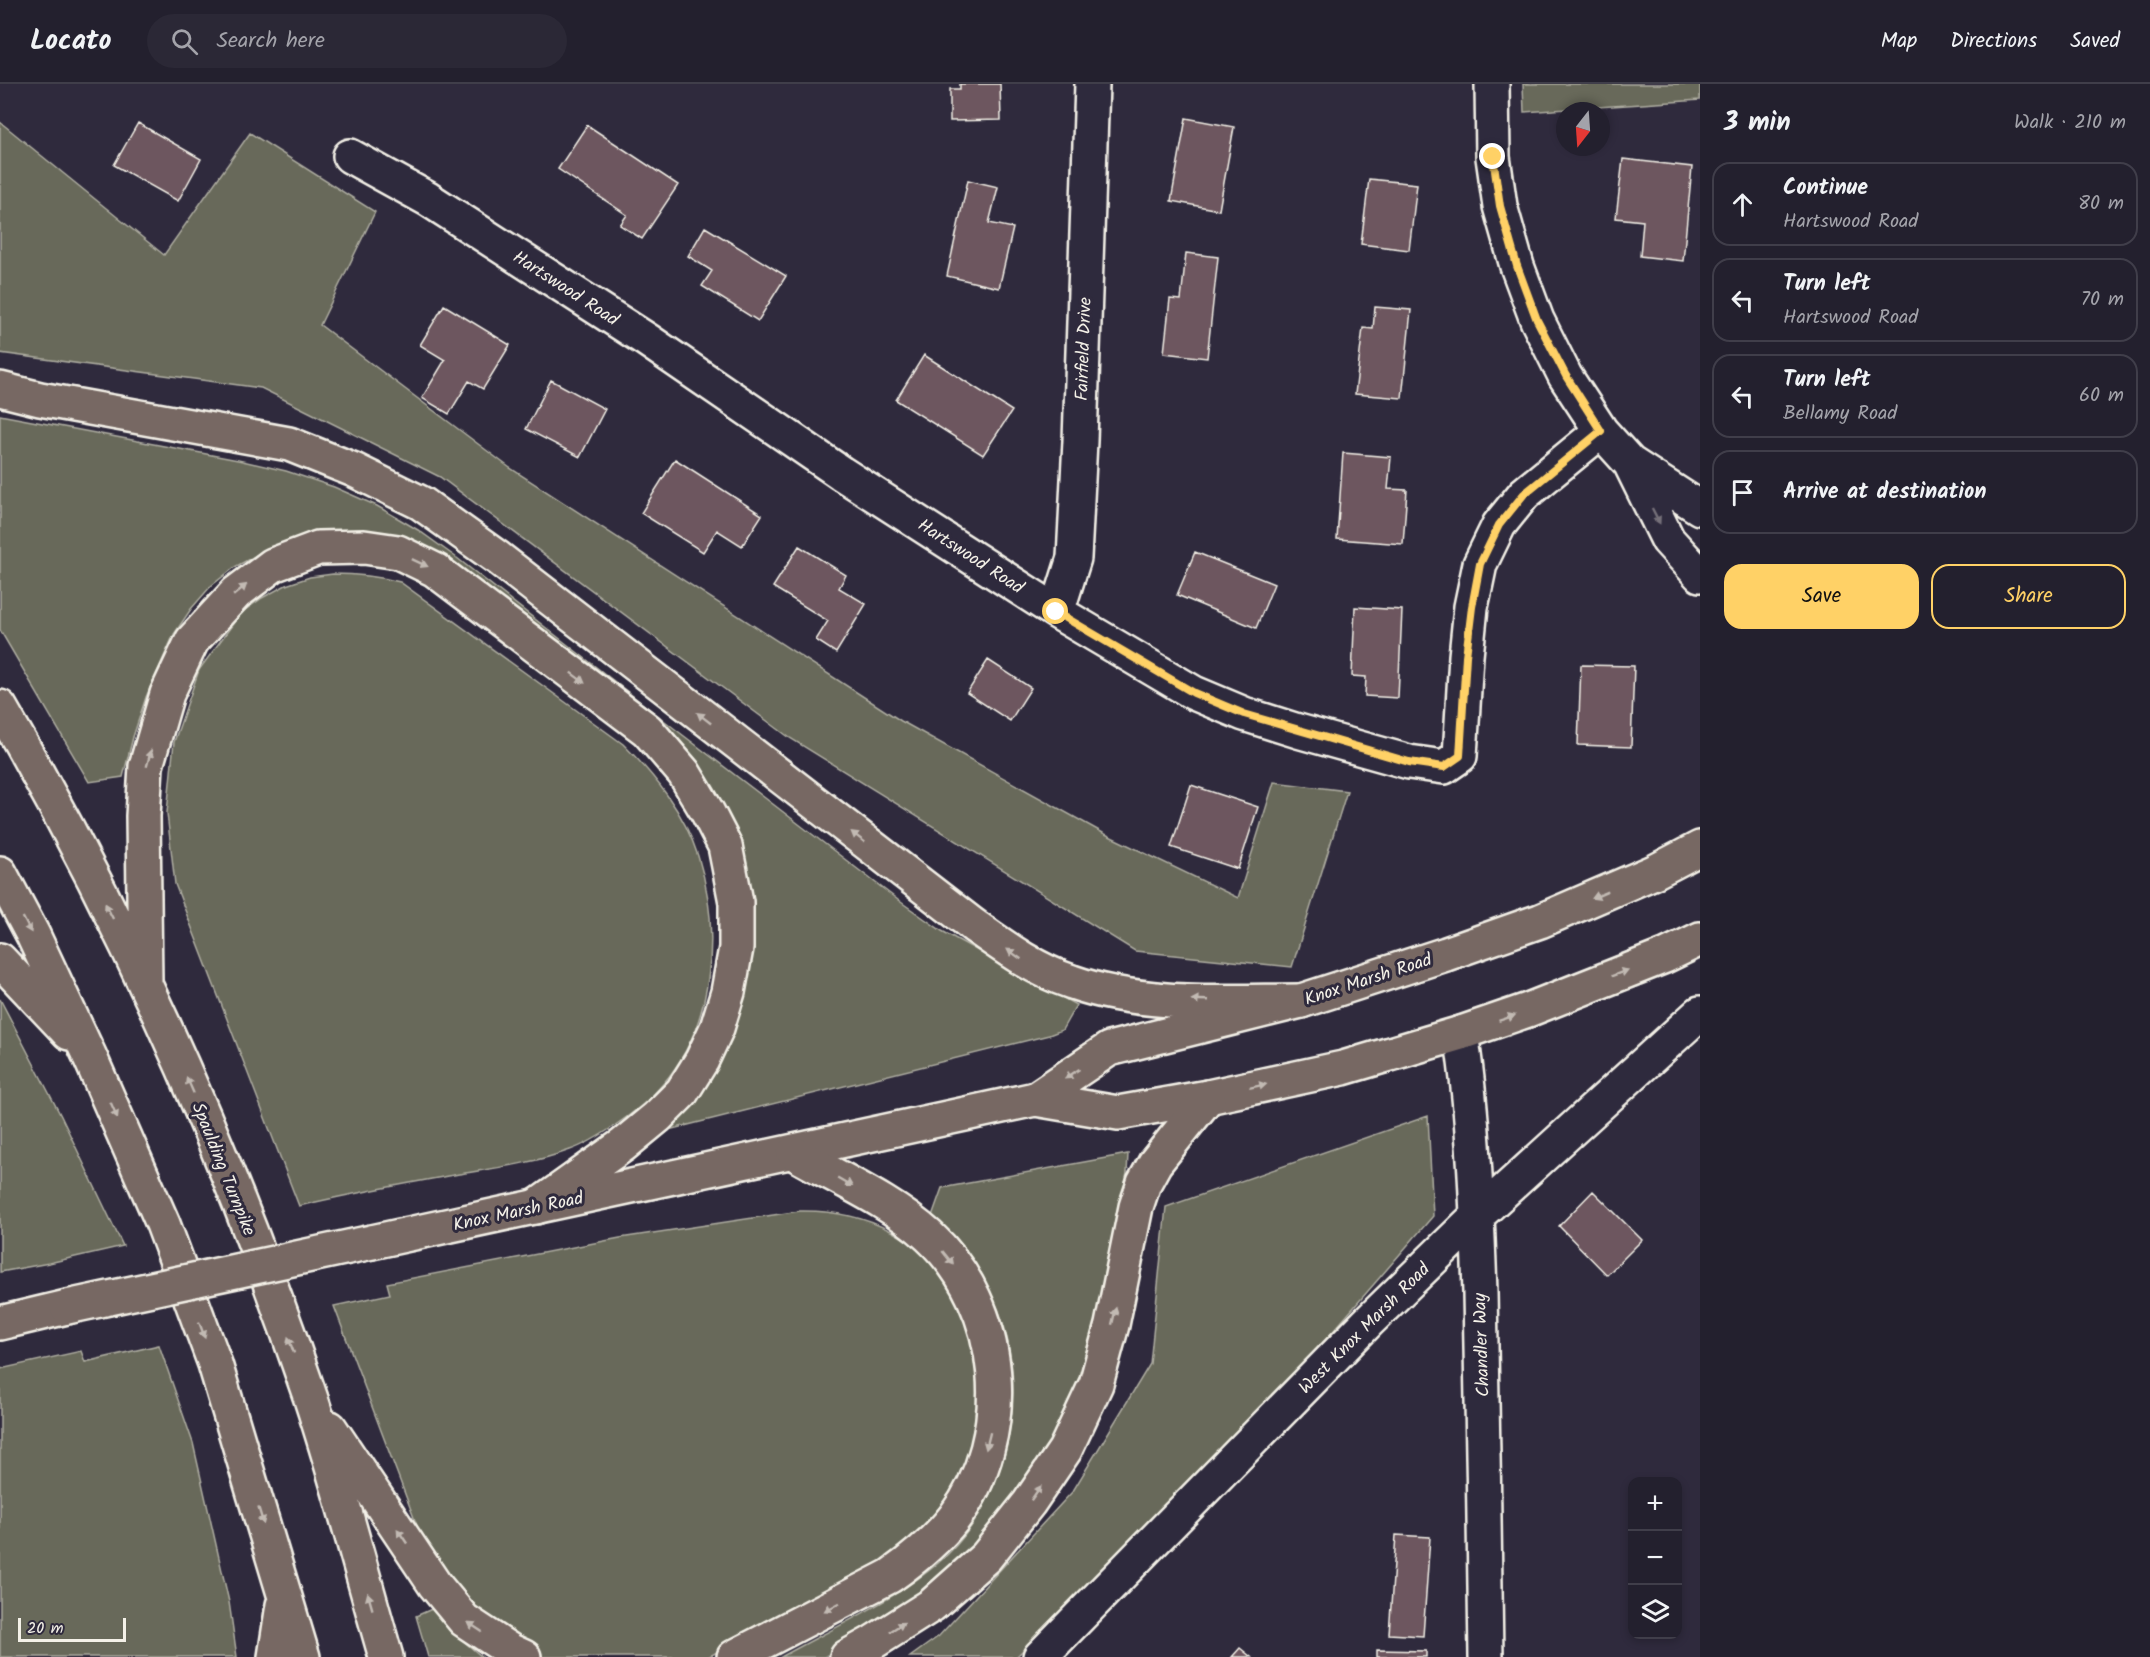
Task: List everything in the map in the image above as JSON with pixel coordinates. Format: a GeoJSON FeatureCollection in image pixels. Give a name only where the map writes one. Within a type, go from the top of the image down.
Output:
{"type":"FeatureCollection","features":[{"type":"Feature","properties":{"kind":"main road"},"geometry":{"type":"LineString","coordinates":[[0,389],[40,399],[289,444],[354,470],[421,503],[498,558],[973,925],[1025,961],[1070,982],[1101,992],[1168,999],[1301,1001]]}},
{"type":"Feature","properties":{"kind":"main road"},"geometry":{"type":"LineString","coordinates":[[145,982],[143,816],[146,766],[167,694],[192,641],[236,593],[273,565],[318,548],[364,547],[398,552],[435,570],[647,730],[684,773],[708,813],[725,846],[736,902],[736,948],[728,992],[717,1028],[702,1060],[682,1092],[657,1117],[623,1145],[536,1207]]}},
{"type":"Feature","properties":{"kind":"main road","name":"Spaulding Turnpike"},"geometry":{"type":"LineString","coordinates":[[0,707],[34,765],[145,982],[238,1196],[311,1400],[386,1657]]}},
{"type":"Feature","properties":{"kind":"main road","name":"Knox Marsh Road"},"geometry":{"type":"LineString","coordinates":[[0,1323],[1035,1099],[1109,1049],[1301,1001],[1446,954],[1540,921],[1654,872],[1700,848]]}},
{"type":"Feature","properties":{"kind":"main road"},"geometry":{"type":"LineString","coordinates":[[0,873],[33,935],[90,1057],[163,1224],[211,1353],[285,1591],[303,1657]]}},
{"type":"Feature","properties":{"kind":"main road","name":"Knox Marsh Road"},"geometry":{"type":"LineString","coordinates":[[1035,1099],[1118,1113],[1208,1097],[1343,1068],[1461,1033],[1528,1010],[1665,956],[1700,939]]}},
{"type":"Feature","properties":{"kind":"main road"},"geometry":{"type":"LineString","coordinates":[[0,960],[90,1057]]}},
{"type":"Feature","properties":{"kind":"main road"},"geometry":{"type":"LineString","coordinates":[[847,1657],[932,1605],[986,1557],[1029,1503],[1065,1450],[1096,1384],[1112,1325],[1136,1208],[1144,1184],[1155,1163],[1208,1097]]}},
{"type":"Feature","properties":{"kind":"main road"},"geometry":{"type":"LineString","coordinates":[[734,1657],[890,1576],[936,1539],[955,1516],[978,1474],[990,1437],[994,1407],[994,1376],[990,1345],[981,1315],[968,1287],[951,1260],[930,1237],[906,1217],[794,1153]]}},
{"type":"Feature","properties":{"kind":"main road"},"geometry":{"type":"LineString","coordinates":[[311,1400],[435,1585],[464,1620],[511,1652],[524,1657]]}},
{"type":"Feature","properties":{"kind":"main road"},"geometry":{"type":"LineString","coordinates":[[275,1657],[285,1591]]}},
{"type":"Feature","properties":{"kind":"street","name":"Fairfield Drive"},"geometry":{"type":"LineString","coordinates":[[1056,612],[1074,558],[1092,84]]}},
{"type":"Feature","properties":{"kind":"street"},"geometry":{"type":"LineString","coordinates":[[1492,84],[1493,157],[1500,206],[1517,266],[1537,320],[1566,376],[1601,431],[1630,464],[1668,540],[1700,575]]}},
{"type":"Feature","properties":{"kind":"street","name":"Hartswood Road"},"geometry":{"type":"LineString","coordinates":[[350,156],[438,205],[647,340],[841,473],[1056,612],[1194,693],[1244,714],[1398,759],[1444,767],[1460,756],[1466,656],[1480,564],[1499,525],[1524,494],[1601,431]]}},
{"type":"Feature","properties":{"kind":"street"},"geometry":{"type":"LineString","coordinates":[[1630,464],[1700,508]]}},
{"type":"Feature","properties":{"kind":"street","name":"West Knox Marsh Road"},"geometry":{"type":"LineString","coordinates":[[1040,1657],[1368,1322],[1477,1216],[1700,1012]]}},
{"type":"Feature","properties":{"kind":"street","name":"Chandler Way"},"geometry":{"type":"LineString","coordinates":[[1461,1033],[1468,1078],[1477,1216],[1486,1657]]}},
{"type":"Feature","properties":{"kind":"green space"},"geometry":{"type":"Polygon","coordinates":[[[1523,84],[1700,84],[1700,100],[1610,106],[1610,102],[1556,102],[1556,110],[1524,112],[1523,84]]]}},
{"type":"Feature","properties":{"kind":"green space"},"geometry":{"type":"Polygon","coordinates":[[[0,122],[164,255],[250,133],[375,212],[320,325],[510,468],[901,721],[1103,833],[1238,898],[1274,782],[1347,791],[1292,967],[1135,951],[790,738],[440,477],[261,388],[0,353],[0,122]]]}},
{"type":"Feature","properties":{"kind":"green space"},"geometry":{"type":"Polygon","coordinates":[[[0,415],[286,471],[334,487],[377,506],[418,530],[457,558],[898,900],[942,931],[1076,1005],[1062,1030],[660,1132],[732,1012],[711,797],[447,567],[291,542],[262,552],[235,567],[211,586],[191,609],[174,634],[146,697],[123,777],[89,782],[0,630],[0,415]]]}},
{"type":"Feature","properties":{"kind":"green space"},"geometry":{"type":"Polygon","coordinates":[[[333,574],[367,576],[400,582],[623,744],[667,796],[685,824],[698,856],[705,884],[710,914],[711,945],[703,1005],[680,1061],[651,1097],[604,1133],[576,1148],[529,1162],[299,1206],[175,884],[167,813],[174,742],[199,670],[241,613],[286,585],[310,577],[333,574]]]}},
{"type":"Feature","properties":{"kind":"green space"},"geometry":{"type":"Polygon","coordinates":[[[0,999],[61,1116],[123,1246],[0,1272],[0,999]]]}},
{"type":"Feature","properties":{"kind":"green space"},"geometry":{"type":"Polygon","coordinates":[[[1428,1116],[1433,1216],[1251,1426],[1016,1657],[910,1657],[939,1636],[1073,1491],[1150,1364],[1166,1207],[1428,1116]]]}},
{"type":"Feature","properties":{"kind":"green space"},"geometry":{"type":"Polygon","coordinates":[[[1128,1154],[1127,1173],[1091,1357],[1040,1470],[959,1566],[862,1636],[824,1657],[781,1657],[868,1610],[931,1569],[948,1554],[970,1528],[988,1498],[1001,1466],[1009,1431],[1013,1396],[1011,1361],[1004,1327],[992,1295],[980,1273],[958,1243],[932,1216],[942,1188],[1128,1154]]]}},
{"type":"Feature","properties":{"kind":"green space"},"geometry":{"type":"Polygon","coordinates":[[[800,1211],[825,1212],[871,1222],[912,1244],[944,1278],[967,1318],[973,1336],[977,1373],[977,1414],[968,1454],[946,1499],[912,1538],[885,1560],[708,1657],[541,1657],[519,1648],[467,1609],[422,1539],[334,1306],[390,1294],[387,1283],[620,1238],[800,1211]]]}},
{"type":"Feature","properties":{"kind":"green space"},"geometry":{"type":"Polygon","coordinates":[[[159,1345],[193,1443],[229,1602],[237,1657],[0,1657],[0,1369],[81,1351],[85,1362],[159,1345]]]}},
{"type":"Feature","properties":{"kind":"green space"},"geometry":{"type":"Polygon","coordinates":[[[432,1609],[454,1633],[482,1657],[428,1657],[416,1616],[432,1609]]]}},
{"type":"Feature","properties":{"kind":"building"},"geometry":{"type":"Polygon","coordinates":[[[960,84],[1000,84],[1001,120],[950,121],[950,89],[960,89],[960,84]]]}},
{"type":"Feature","properties":{"kind":"building"},"geometry":{"type":"Polygon","coordinates":[[[1186,118],[1234,127],[1219,210],[1171,201],[1186,118]]]}},
{"type":"Feature","properties":{"kind":"building"},"geometry":{"type":"Polygon","coordinates":[[[138,123],[201,159],[178,201],[114,165],[138,123]]]}},
{"type":"Feature","properties":{"kind":"building"},"geometry":{"type":"Polygon","coordinates":[[[587,125],[678,185],[642,239],[620,225],[627,215],[558,169],[587,125]]]}},
{"type":"Feature","properties":{"kind":"building"},"geometry":{"type":"Polygon","coordinates":[[[1623,159],[1692,167],[1683,261],[1640,256],[1643,221],[1616,218],[1623,159]]]}},
{"type":"Feature","properties":{"kind":"building"},"geometry":{"type":"Polygon","coordinates":[[[1369,179],[1417,184],[1409,250],[1361,244],[1369,179]]]}},
{"type":"Feature","properties":{"kind":"building"},"geometry":{"type":"Polygon","coordinates":[[[968,180],[998,187],[989,223],[1013,228],[999,288],[947,276],[968,180]]]}},
{"type":"Feature","properties":{"kind":"building"},"geometry":{"type":"Polygon","coordinates":[[[705,227],[786,276],[758,321],[702,286],[712,271],[688,256],[705,227]]]}},
{"type":"Feature","properties":{"kind":"building"},"geometry":{"type":"Polygon","coordinates":[[[1186,253],[1218,257],[1207,358],[1164,353],[1170,299],[1181,300],[1186,253]]]}},
{"type":"Feature","properties":{"kind":"building"},"geometry":{"type":"Polygon","coordinates":[[[444,305],[510,345],[483,389],[469,381],[449,414],[422,398],[445,360],[420,345],[444,305]]]}},
{"type":"Feature","properties":{"kind":"building"},"geometry":{"type":"Polygon","coordinates":[[[1375,307],[1411,310],[1402,398],[1355,394],[1363,328],[1373,329],[1375,307]]]}},
{"type":"Feature","properties":{"kind":"building"},"geometry":{"type":"Polygon","coordinates":[[[924,355],[1012,411],[983,455],[896,400],[924,355]]]}},
{"type":"Feature","properties":{"kind":"building"},"geometry":{"type":"Polygon","coordinates":[[[551,380],[605,409],[580,457],[526,429],[551,380]]]}},
{"type":"Feature","properties":{"kind":"building"},"geometry":{"type":"Polygon","coordinates":[[[1343,453],[1391,457],[1388,489],[1407,490],[1403,544],[1337,539],[1343,453]]]}},
{"type":"Feature","properties":{"kind":"building"},"geometry":{"type":"Polygon","coordinates":[[[675,459],[762,515],[742,546],[717,530],[703,552],[641,513],[675,459]]]}},
{"type":"Feature","properties":{"kind":"building"},"geometry":{"type":"Polygon","coordinates":[[[799,546],[846,575],[839,588],[866,604],[836,653],[816,640],[828,621],[773,587],[799,546]]]}},
{"type":"Feature","properties":{"kind":"building"},"geometry":{"type":"Polygon","coordinates":[[[1195,552],[1274,584],[1256,628],[1177,595],[1195,552]]]}},
{"type":"Feature","properties":{"kind":"building"},"geometry":{"type":"Polygon","coordinates":[[[1355,607],[1402,610],[1398,698],[1365,696],[1366,677],[1352,676],[1355,607]]]}},
{"type":"Feature","properties":{"kind":"building"},"geometry":{"type":"Polygon","coordinates":[[[988,660],[1031,688],[1010,721],[967,693],[988,660]]]}},
{"type":"Feature","properties":{"kind":"building"},"geometry":{"type":"Polygon","coordinates":[[[1581,665],[1634,666],[1631,747],[1578,745],[1581,665]]]}},
{"type":"Feature","properties":{"kind":"building"},"geometry":{"type":"Polygon","coordinates":[[[1191,785],[1258,807],[1238,869],[1171,847],[1191,785]]]}},
{"type":"Feature","properties":{"kind":"building"},"geometry":{"type":"Polygon","coordinates":[[[1593,1191],[1642,1240],[1607,1275],[1559,1226],[1593,1191]]]}},
{"type":"Feature","properties":{"kind":"building"},"geometry":{"type":"Polygon","coordinates":[[[1396,1535],[1430,1537],[1423,1636],[1389,1634],[1396,1535]]]}},
{"type":"Feature","properties":{"kind":"building"},"geometry":{"type":"Polygon","coordinates":[[[1240,1648],[1251,1657],[1232,1657],[1240,1648]]]}},
{"type":"Feature","properties":{"kind":"building"},"geometry":{"type":"Polygon","coordinates":[[[1377,1650],[1426,1651],[1426,1657],[1377,1657],[1377,1650]]]}},
{"type":"Feature","properties":{"kind":"route"},"geometry":{"type":"LineString","coordinates":[[1056,612],[1194,693],[1244,714],[1409,762],[1444,767],[1460,756],[1466,656],[1480,564],[1499,525],[1524,494],[1601,431],[1566,376],[1537,320],[1517,266],[1500,206],[1493,157]]}}]}
